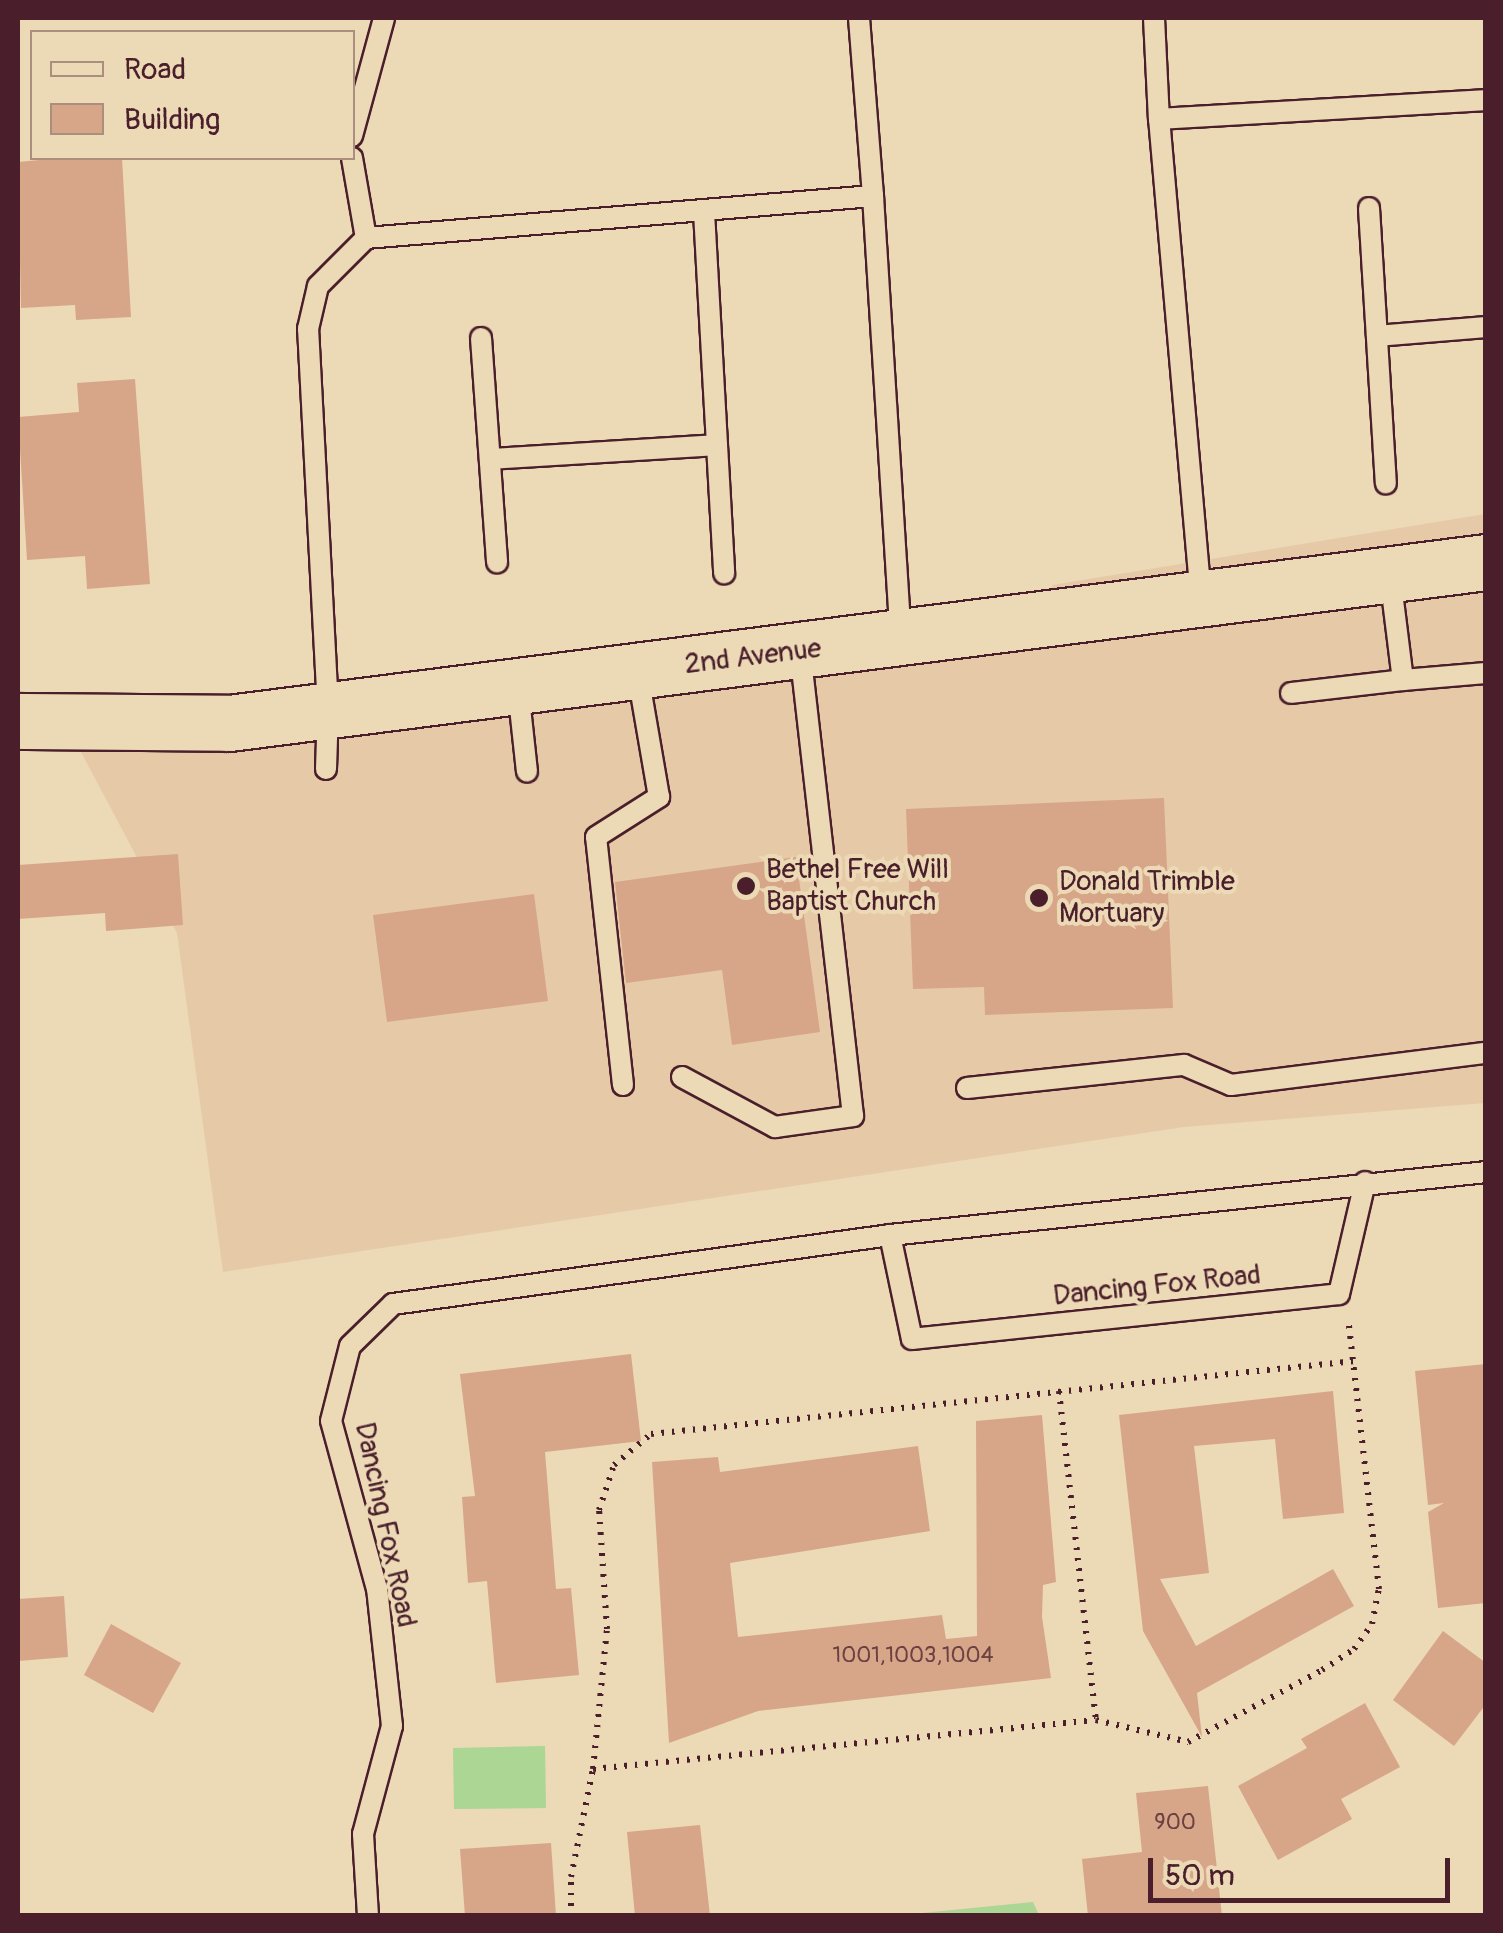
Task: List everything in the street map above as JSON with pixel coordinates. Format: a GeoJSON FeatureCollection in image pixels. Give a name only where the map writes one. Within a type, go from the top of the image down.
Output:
{"type":"FeatureCollection","features":[{"type":"Feature","properties":{"kind":"street","name":"2nd Avenue"},"geometry":{"type":"LineString","coordinates":[[18,721],[229,723],[1486,562]]}},
{"type":"Feature","properties":{"kind":"lane"},"geometry":{"type":"LineString","coordinates":[[355,125],[384,18]]}},
{"type":"Feature","properties":{"kind":"lane"},"geometry":{"type":"LineString","coordinates":[[859,18],[902,639]]}},
{"type":"Feature","properties":{"kind":"lane"},"geometry":{"type":"LineString","coordinates":[[1154,18],[1159,119],[1201,600]]}},
{"type":"Feature","properties":{"kind":"lane"},"geometry":{"type":"LineString","coordinates":[[1159,119],[1486,100]]}},
{"type":"Feature","properties":{"kind":"lane"},"geometry":{"type":"LineString","coordinates":[[352,160],[366,238]]}},
{"type":"Feature","properties":{"kind":"lane"},"geometry":{"type":"LineString","coordinates":[[326,769],[328,709],[308,329],[318,286],[366,238],[873,196]]}},
{"type":"Feature","properties":{"kind":"lane"},"geometry":{"type":"LineString","coordinates":[[1368,208],[1386,483]]}},
{"type":"Feature","properties":{"kind":"lane"},"geometry":{"type":"LineString","coordinates":[[704,212],[724,573]]}},
{"type":"Feature","properties":{"kind":"lane"},"geometry":{"type":"LineString","coordinates":[[1377,336],[1486,327]]}},
{"type":"Feature","properties":{"kind":"lane"},"geometry":{"type":"LineString","coordinates":[[480,338],[497,562]]}},
{"type":"Feature","properties":{"kind":"lane"},"geometry":{"type":"LineString","coordinates":[[490,459],[717,445]]}},
{"type":"Feature","properties":{"kind":"lane"},"geometry":{"type":"LineString","coordinates":[[1390,575],[1403,680]]}},
{"type":"Feature","properties":{"kind":"lane"},"geometry":{"type":"LineString","coordinates":[[682,1077],[775,1127],[852,1116],[800,652]]}},
{"type":"Feature","properties":{"kind":"lane"},"geometry":{"type":"LineString","coordinates":[[622,1085],[596,837],[659,797],[638,672]]}},
{"type":"Feature","properties":{"kind":"lane"},"geometry":{"type":"LineString","coordinates":[[1291,693],[1486,674]]}},
{"type":"Feature","properties":{"kind":"lane"},"geometry":{"type":"LineString","coordinates":[[518,687],[527,772]]}},
{"type":"Feature","properties":{"kind":"lane"},"geometry":{"type":"LineString","coordinates":[[967,1088],[1184,1065],[1231,1085],[1486,1054]]}},
{"type":"Feature","properties":{"kind":"lane","name":"Dancing Fox Road"},"geometry":{"type":"LineString","coordinates":[[368,1916],[363,1834],[392,1726],[377,1589],[331,1422],[350,1346],[392,1304],[890,1234],[1486,1172]]}},
{"type":"Feature","properties":{"kind":"lane"},"geometry":{"type":"LineString","coordinates":[[1339,1294],[1365,1182]]}},
{"type":"Feature","properties":{"kind":"lane","name":"Dancing Fox Road"},"geometry":{"type":"LineString","coordinates":[[890,1234],[912,1339],[1339,1294]]}},
{"type":"Feature","properties":{"kind":"path"},"geometry":{"type":"LineString","coordinates":[[593,1769],[1096,1720],[1188,1742],[1322,1670],[1354,1649],[1372,1624],[1379,1590],[1351,1327],[1339,1294]]}},
{"type":"Feature","properties":{"kind":"path"},"geometry":{"type":"LineString","coordinates":[[571,1916],[571,1876],[593,1769],[607,1629],[598,1510],[614,1466],[651,1434],[1355,1360]]}},
{"type":"Feature","properties":{"kind":"path"},"geometry":{"type":"LineString","coordinates":[[1059,1391],[1096,1720]]}},
{"type":"Feature","properties":{"kind":"shaded area"},"geometry":{"type":"Polygon","coordinates":[[[1485,514],[1485,1103],[1184,1127],[223,1272],[177,933],[81,752],[1061,645],[1052,585],[1485,514]]]}},
{"type":"Feature","properties":{"kind":"green space"},"geometry":{"type":"Polygon","coordinates":[[[545,1746],[546,1808],[454,1809],[453,1748],[545,1746]]]}},
{"type":"Feature","properties":{"kind":"green space"},"geometry":{"type":"Polygon","coordinates":[[[1033,1902],[1039,1915],[902,1915],[1033,1902]]]}},
{"type":"Feature","properties":{"kind":"building"},"geometry":{"type":"Polygon","coordinates":[[[122,160],[131,317],[76,320],[75,305],[21,308],[18,162],[122,160]]]}},
{"type":"Feature","properties":{"kind":"building"},"geometry":{"type":"Polygon","coordinates":[[[135,379],[150,584],[87,589],[85,556],[27,560],[18,417],[79,412],[77,383],[135,379]]]}},
{"type":"Feature","properties":{"kind":"building","name":"Donald Trimble Mortuary"},"geometry":{"type":"Polygon","coordinates":[[[1164,798],[1173,1008],[985,1015],[984,987],[913,989],[906,809],[1164,798]]]}},
{"type":"Feature","properties":{"kind":"building"},"geometry":{"type":"Polygon","coordinates":[[[178,854],[183,925],[106,931],[105,913],[18,919],[18,865],[178,854]]]}},
{"type":"Feature","properties":{"kind":"building"},"geometry":{"type":"Polygon","coordinates":[[[796,857],[820,1032],[732,1045],[722,970],[626,983],[615,882],[796,857]]]}},
{"type":"Feature","properties":{"kind":"building"},"geometry":{"type":"Polygon","coordinates":[[[534,894],[548,1001],[387,1022],[373,915],[534,894]]]}},
{"type":"Feature","properties":{"kind":"building"},"geometry":{"type":"Polygon","coordinates":[[[631,1354],[641,1441],[545,1452],[556,1589],[571,1588],[579,1675],[496,1683],[487,1581],[468,1583],[462,1497],[475,1496],[460,1374],[631,1354]]]}},
{"type":"Feature","properties":{"kind":"building"},"geometry":{"type":"Polygon","coordinates":[[[1486,1364],[1486,1603],[1438,1608],[1428,1512],[1444,1503],[1428,1505],[1415,1371],[1486,1364]]]}},
{"type":"Feature","properties":{"kind":"building"},"geometry":{"type":"Polygon","coordinates":[[[1333,1391],[1344,1513],[1283,1519],[1275,1439],[1194,1446],[1209,1573],[1160,1579],[1196,1646],[1333,1569],[1354,1606],[1197,1693],[1202,1737],[1143,1631],[1119,1415],[1333,1391]]]}},
{"type":"Feature","properties":{"kind":"building"},"geometry":{"type":"Polygon","coordinates":[[[1042,1415],[1056,1582],[1043,1585],[1042,1617],[1051,1678],[758,1711],[669,1743],[652,1462],[718,1457],[720,1472],[918,1446],[930,1531],[730,1563],[738,1637],[942,1615],[946,1639],[977,1636],[976,1421],[1042,1415]]]}},
{"type":"Feature","properties":{"kind":"building"},"geometry":{"type":"Polygon","coordinates":[[[64,1596],[68,1657],[18,1661],[18,1599],[64,1596]]]}},
{"type":"Feature","properties":{"kind":"building"},"geometry":{"type":"Polygon","coordinates":[[[111,1624],[181,1663],[153,1713],[84,1675],[111,1624]]]}},
{"type":"Feature","properties":{"kind":"building"},"geometry":{"type":"Polygon","coordinates":[[[1443,1631],[1486,1663],[1486,1704],[1454,1746],[1393,1700],[1443,1631]]]}},
{"type":"Feature","properties":{"kind":"building"},"geometry":{"type":"Polygon","coordinates":[[[1365,1703],[1400,1767],[1341,1799],[1352,1819],[1278,1860],[1238,1786],[1307,1748],[1301,1739],[1365,1703]]]}},
{"type":"Feature","properties":{"kind":"building"},"geometry":{"type":"Polygon","coordinates":[[[1208,1786],[1222,1916],[1088,1916],[1082,1859],[1142,1852],[1136,1793],[1208,1786]]]}},
{"type":"Feature","properties":{"kind":"building"},"geometry":{"type":"Polygon","coordinates":[[[700,1825],[710,1916],[635,1916],[627,1832],[700,1825]]]}},
{"type":"Feature","properties":{"kind":"building"},"geometry":{"type":"Polygon","coordinates":[[[551,1843],[556,1916],[465,1916],[460,1849],[551,1843]]]}},
{"type":"Feature","properties":{"kind":"place","name":"Bethel Free Will Baptist Church"},"geometry":{"type":"Point","coordinates":[746,886]}},
{"type":"Feature","properties":{"kind":"place","name":"Donald Trimble Mortuary"},"geometry":{"type":"Point","coordinates":[1039,898]}}]}
